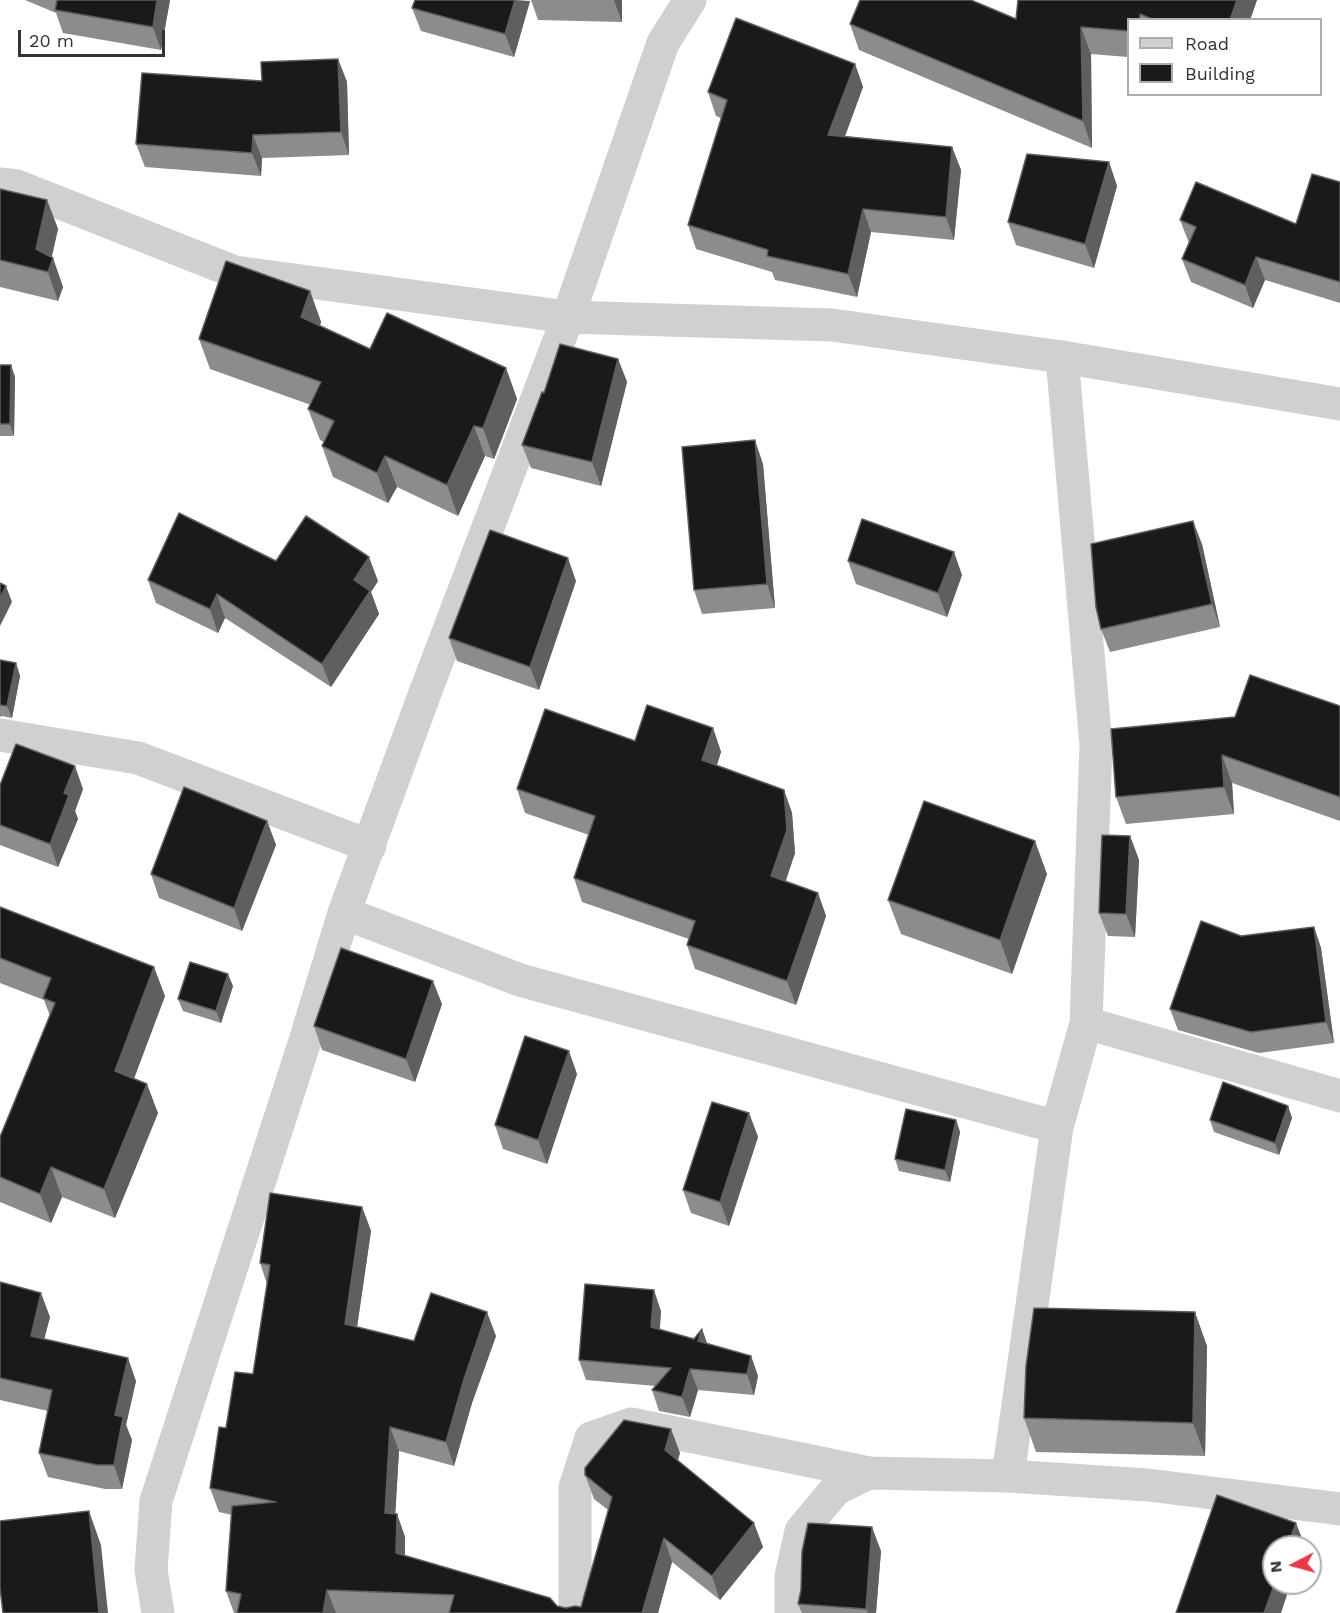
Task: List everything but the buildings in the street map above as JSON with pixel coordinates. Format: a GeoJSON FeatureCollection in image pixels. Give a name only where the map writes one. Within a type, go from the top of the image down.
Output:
{"type":"FeatureCollection","features":[{"type":"Feature","properties":{"kind":"street"},"geometry":{"type":"LineString","coordinates":[[158,1613],[151,1570],[156,1501],[305,1041],[344,913],[568,317],[663,43],[690,0]]}},
{"type":"Feature","properties":{"kind":"street"},"geometry":{"type":"LineString","coordinates":[[0,184],[17,186],[235,272],[568,317],[832,325],[1062,357],[1340,404]]}},
{"type":"Feature","properties":{"kind":"street"},"geometry":{"type":"LineString","coordinates":[[1008,1476],[1057,1127],[1086,1023],[1096,745],[1062,357]]}},
{"type":"Feature","properties":{"kind":"street"},"geometry":{"type":"LineString","coordinates":[[0,735],[138,758],[370,846]]}},
{"type":"Feature","properties":{"kind":"street"},"geometry":{"type":"LineString","coordinates":[[344,913],[520,980],[1057,1127]]}},
{"type":"Feature","properties":{"kind":"street"},"geometry":{"type":"LineString","coordinates":[[1086,1023],[1340,1096]]}},
{"type":"Feature","properties":{"kind":"street"},"geometry":{"type":"LineString","coordinates":[[575,1613],[575,1487],[591,1438],[631,1424],[869,1473],[1008,1476],[1148,1485],[1340,1509]]}},
{"type":"Feature","properties":{"kind":"street"},"geometry":{"type":"LineString","coordinates":[[790,1613],[791,1576],[801,1531],[836,1489],[869,1473]]}}]}
